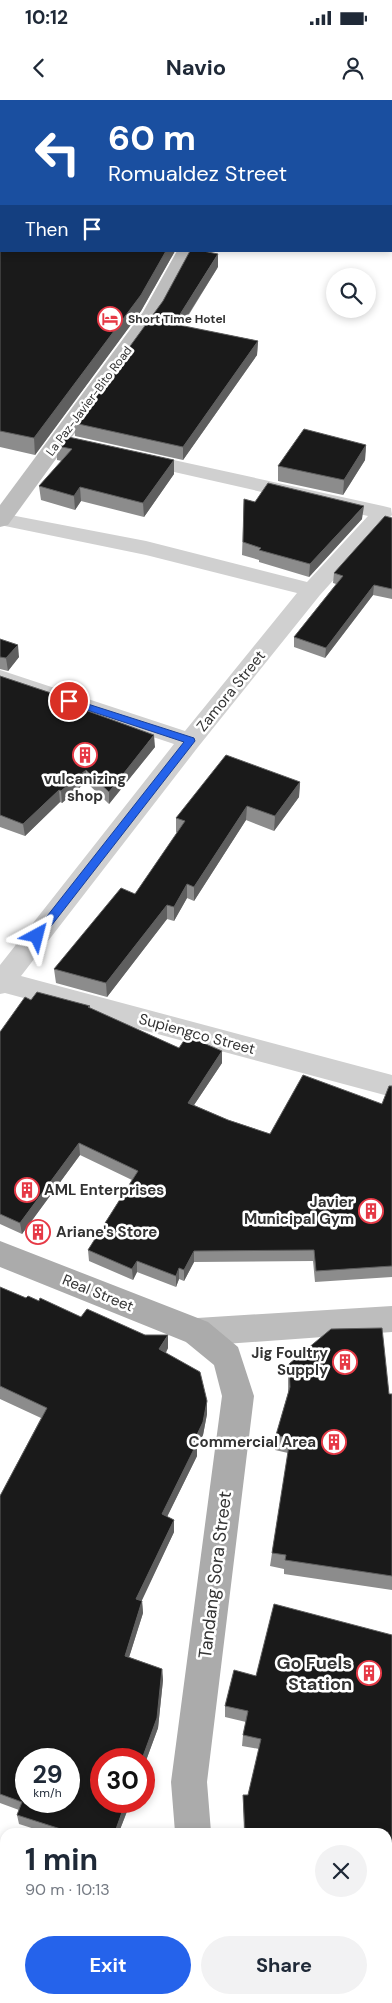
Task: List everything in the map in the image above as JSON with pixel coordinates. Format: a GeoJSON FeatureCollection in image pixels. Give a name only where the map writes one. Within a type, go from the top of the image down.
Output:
{"type":"FeatureCollection","features":[{"type":"Feature","properties":{"kind":"main road","name":"La Paz-Javier-Bito Road"},"geometry":{"type":"LineString","coordinates":[[1,520],[68,443],[152,313],[185,252]]}},
{"type":"Feature","properties":{"kind":"main road","name":"Real Street"},"geometry":{"type":"LineString","coordinates":[[0,1254],[197,1332]]}},
{"type":"Feature","properties":{"kind":"main road"},"geometry":{"type":"LineString","coordinates":[[197,1332],[392,1319]]}},
{"type":"Feature","properties":{"kind":"main road","name":"Tandang Sora Street"},"geometry":{"type":"LineString","coordinates":[[193,1828],[189,1782],[238,1396],[228,1357],[197,1332]]}},
{"type":"Feature","properties":{"kind":"street","name":"Zamora Street"},"geometry":{"type":"LineString","coordinates":[[1,982],[190,741],[312,590],[383,513],[116,454]]}},
{"type":"Feature","properties":{"kind":"street"},"geometry":{"type":"LineString","coordinates":[[1,520],[146,548],[312,590]]}},
{"type":"Feature","properties":{"kind":"street"},"geometry":{"type":"LineString","coordinates":[[0,678],[190,741]]}},
{"type":"Feature","properties":{"kind":"street","name":"Supiengco Street"},"geometry":{"type":"LineString","coordinates":[[1,982],[392,1086]]}},
{"type":"Feature","properties":{"kind":"building"},"geometry":{"type":"Polygon","coordinates":[[[0,252],[165,252],[141,295],[34,438],[0,431],[0,252]]]}},
{"type":"Feature","properties":{"kind":"building"},"geometry":{"type":"Polygon","coordinates":[[[189,252],[218,254],[174,324],[258,341],[183,447],[74,423],[163,301],[189,252]]]}},
{"type":"Feature","properties":{"kind":"building"},"geometry":{"type":"Polygon","coordinates":[[[304,429],[366,445],[344,480],[278,466],[304,429]]]}},
{"type":"Feature","properties":{"kind":"building"},"geometry":{"type":"Polygon","coordinates":[[[64,436],[174,460],[143,503],[80,487],[74,496],[39,486],[72,449],[57,446],[64,436]]]}},
{"type":"Feature","properties":{"kind":"building"},"geometry":{"type":"Polygon","coordinates":[[[268,483],[364,506],[310,564],[259,550],[261,548],[243,542],[244,499],[255,502],[268,483]]]}},
{"type":"Feature","properties":{"kind":"building"},"geometry":{"type":"Polygon","coordinates":[[[385,516],[392,518],[392,589],[374,585],[326,648],[294,637],[343,576],[334,573],[385,516]]]}},
{"type":"Feature","properties":{"kind":"building"},"geometry":{"type":"Polygon","coordinates":[[[0,639],[18,645],[6,658],[0,657],[0,639]]]}},
{"type":"Feature","properties":{"kind":"building"},"geometry":{"type":"Polygon","coordinates":[[[0,676],[78,702],[74,706],[154,735],[109,792],[86,770],[61,791],[59,790],[23,824],[0,815],[0,676]]]}},
{"type":"Feature","properties":{"kind":"building"},"geometry":{"type":"Polygon","coordinates":[[[226,755],[300,782],[275,816],[247,806],[194,887],[187,884],[174,907],[167,905],[106,983],[54,969],[121,888],[135,894],[185,821],[176,818],[226,755]]]}},
{"type":"Feature","properties":{"kind":"building"},"geometry":{"type":"Polygon","coordinates":[[[37,992],[90,1006],[88,1007],[179,1048],[187,1036],[222,1051],[188,1103],[228,1120],[270,1134],[303,1075],[382,1104],[389,1086],[392,1086],[392,1266],[316,1271],[314,1250],[194,1251],[184,1270],[179,1268],[176,1276],[137,1261],[132,1269],[88,1250],[138,1171],[79,1143],[20,1223],[0,1214],[0,1032],[25,997],[31,1000],[37,992]]]}},
{"type":"Feature","properties":{"kind":"building"},"geometry":{"type":"Polygon","coordinates":[[[0,1287],[26,1298],[28,1296],[39,1301],[40,1298],[81,1317],[87,1309],[145,1335],[168,1335],[159,1349],[200,1372],[207,1401],[203,1422],[194,1441],[197,1443],[162,1514],[174,1520],[136,1599],[142,1601],[125,1656],[162,1669],[157,1718],[146,1748],[90,1748],[90,1813],[122,1813],[116,1828],[58,1828],[17,1815],[18,1813],[80,1813],[80,1748],[15,1748],[15,1799],[0,1794],[0,1496],[47,1408],[0,1386],[0,1287]]]}},
{"type":"Feature","properties":{"kind":"building"},"geometry":{"type":"Polygon","coordinates":[[[382,1328],[389,1394],[392,1394],[392,1576],[285,1560],[286,1555],[272,1553],[290,1439],[276,1435],[290,1387],[289,1364],[331,1329],[382,1328]]]}},
{"type":"Feature","properties":{"kind":"building"},"geometry":{"type":"Polygon","coordinates":[[[274,1604],[392,1635],[392,1828],[245,1828],[243,1795],[248,1795],[261,1739],[243,1735],[248,1711],[225,1706],[234,1670],[256,1676],[274,1604]]]}},
{"type":"Feature","properties":{"kind":"place","name":"Short Time Hotel"},"geometry":{"type":"Point","coordinates":[110,319]}},
{"type":"Feature","properties":{"kind":"place","name":"vulcanizing shop"},"geometry":{"type":"Point","coordinates":[85,755]}},
{"type":"Feature","properties":{"kind":"place","name":"AML Enterprises"},"geometry":{"type":"Point","coordinates":[27,1190]}},
{"type":"Feature","properties":{"kind":"place","name":"Javier Municipal Gym"},"geometry":{"type":"Point","coordinates":[371,1211]}},
{"type":"Feature","properties":{"kind":"place","name":"Ariane's Store"},"geometry":{"type":"Point","coordinates":[38,1232]}},
{"type":"Feature","properties":{"kind":"place","name":"Jig Foultry Supply"},"geometry":{"type":"Point","coordinates":[345,1362]}},
{"type":"Feature","properties":{"kind":"place","name":"Commercial Area"},"geometry":{"type":"Point","coordinates":[334,1442]}},
{"type":"Feature","properties":{"kind":"place","name":"Go Fuels Station"},"geometry":{"type":"Point","coordinates":[369,1673]}},
{"type":"Feature","properties":{"kind":"route"},"geometry":{"type":"LineString","coordinates":[[37,936],[190,741],[69,701]]}}]}
